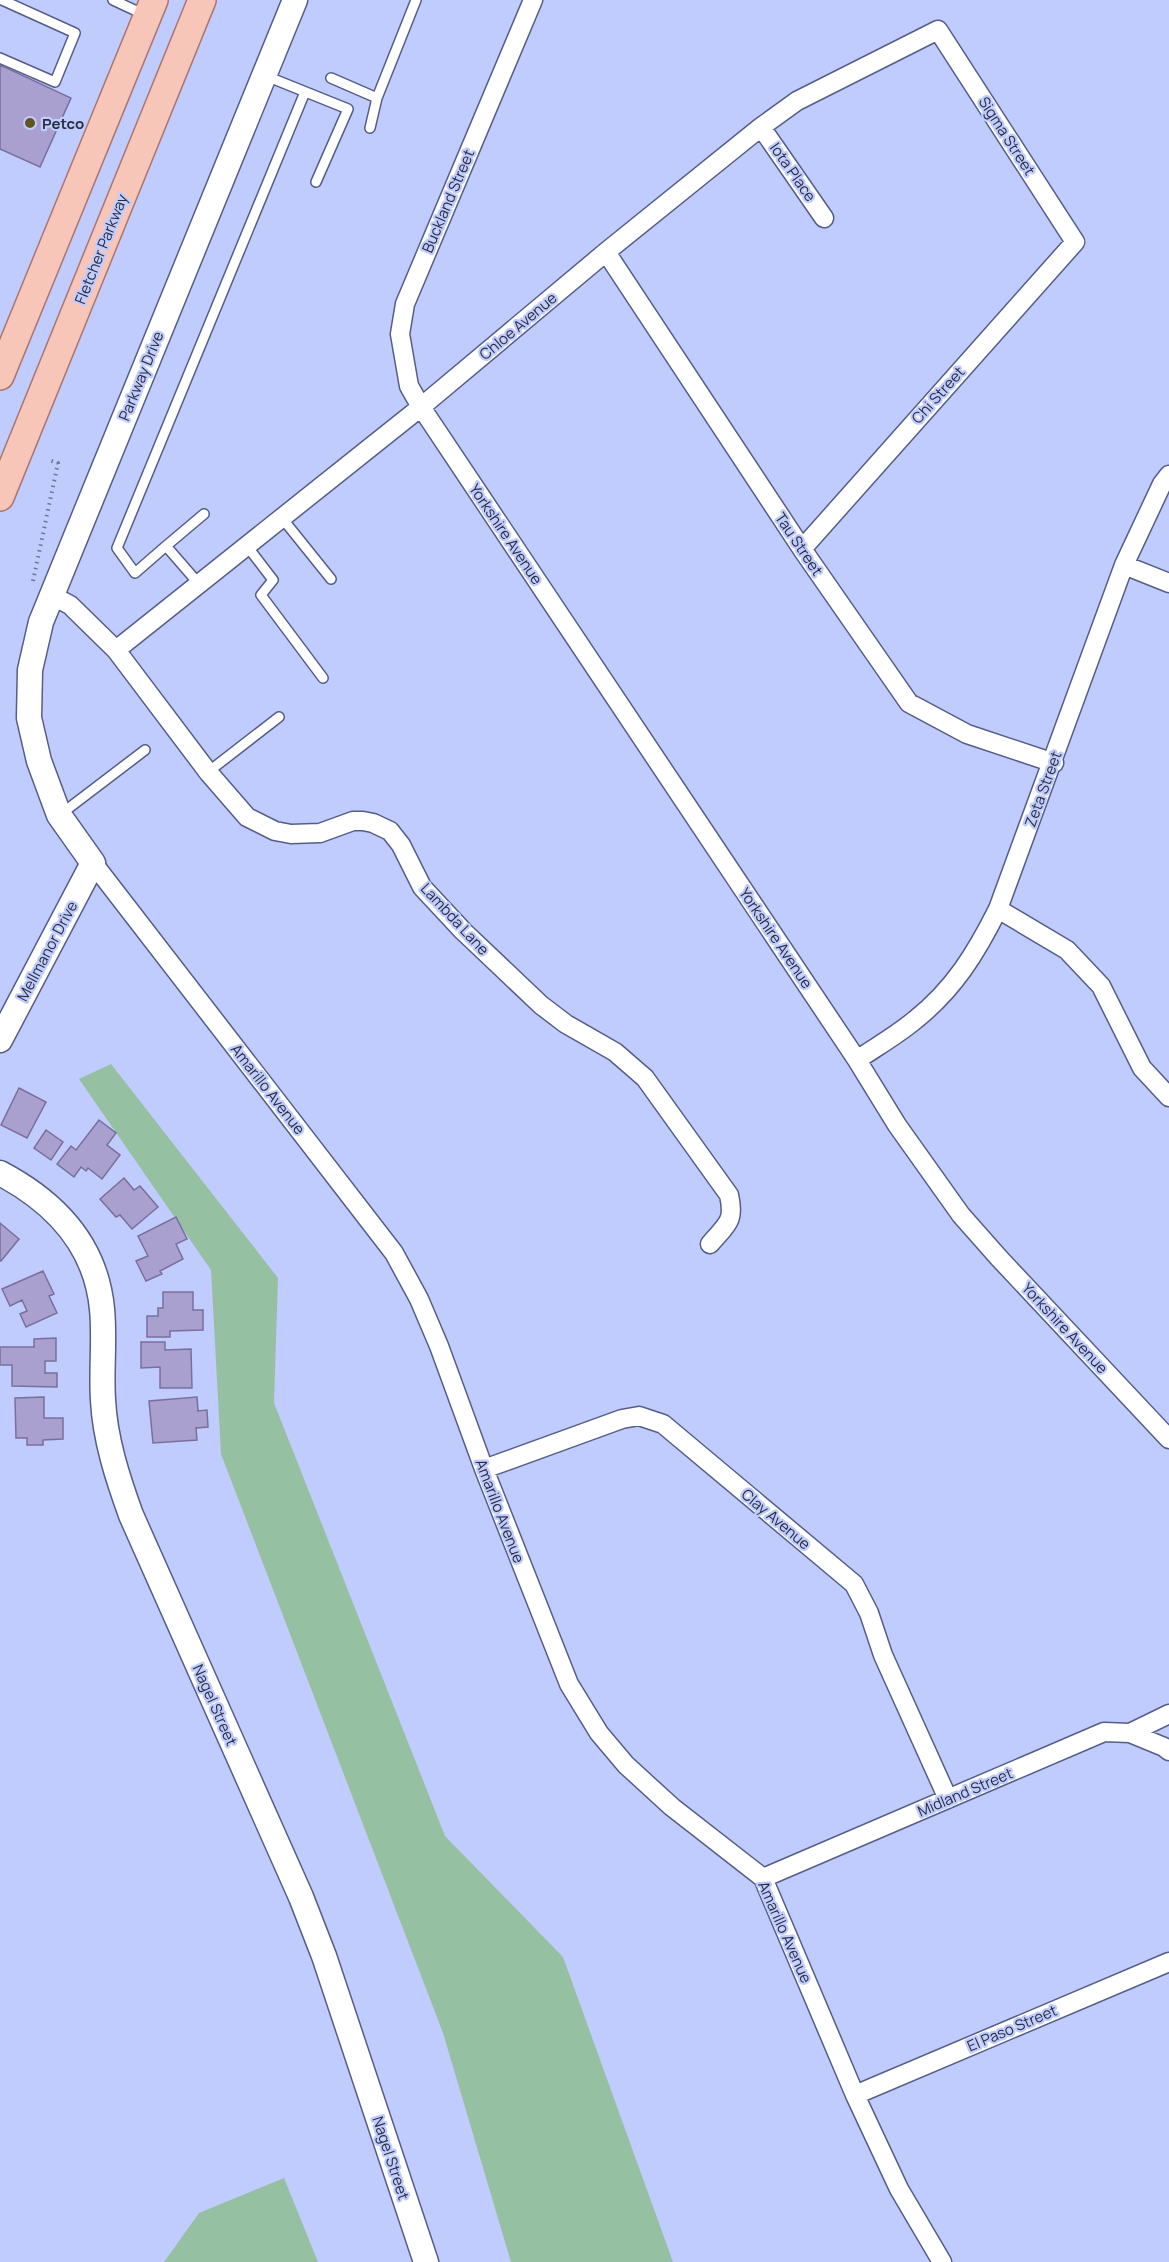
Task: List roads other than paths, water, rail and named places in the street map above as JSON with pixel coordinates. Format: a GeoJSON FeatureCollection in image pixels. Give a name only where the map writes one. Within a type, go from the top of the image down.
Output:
{"type":"FeatureCollection","features":[{"type":"Feature","properties":{"kind":"main road","name":"Fletcher Parkway"},"geometry":{"type":"LineString","coordinates":[[0,497],[8,458],[202,0]]}},
{"type":"Feature","properties":{"kind":"main road"},"geometry":{"type":"LineString","coordinates":[[0,376],[150,8]]}},
{"type":"Feature","properties":{"kind":"street","name":"Parkway Drive"},"geometry":{"type":"LineString","coordinates":[[39,761],[29,718],[30,670],[41,622],[41,591],[295,0]]}},
{"type":"Feature","properties":{"kind":"street","name":"Buckland Street"},"geometry":{"type":"LineString","coordinates":[[421,407],[410,386],[400,334],[405,304],[533,0]]}},
{"type":"Feature","properties":{"kind":"street","name":"Chloe Avenue"},"geometry":{"type":"LineString","coordinates":[[116,650],[421,407],[606,252],[761,127],[797,101],[938,30]]}},
{"type":"Feature","properties":{"kind":"street","name":"Sigma Street"},"geometry":{"type":"LineString","coordinates":[[938,30],[1075,242]]}},
{"type":"Feature","properties":{"kind":"street","name":"Iota Place"},"geometry":{"type":"LineString","coordinates":[[761,127],[824,218]]}},
{"type":"Feature","properties":{"kind":"street","name":"Chi Street"},"geometry":{"type":"LineString","coordinates":[[802,549],[1075,242]]}},
{"type":"Feature","properties":{"kind":"street","name":"Tau Street"},"geometry":{"type":"LineString","coordinates":[[606,252],[802,549],[909,703],[967,734],[1053,763]]}},
{"type":"Feature","properties":{"kind":"street","name":"Yorkshire Avenue"},"geometry":{"type":"LineString","coordinates":[[421,407],[857,1060],[897,1125],[961,1215],[1169,1439]]}},
{"type":"Feature","properties":{"kind":"street","name":"Zeta Street"},"geometry":{"type":"LineString","coordinates":[[857,1060],[914,1021],[949,988],[976,952],[998,909],[1124,565],[1162,484],[1169,475]]}},
{"type":"Feature","properties":{"kind":"street"},"geometry":{"type":"LineString","coordinates":[[1124,565],[1169,583]]}},
{"type":"Feature","properties":{"kind":"street","name":"Lambda Lane"},"geometry":{"type":"LineString","coordinates":[[41,591],[70,606],[116,650],[208,771],[247,816],[275,831],[291,834],[320,833],[353,821],[373,823],[390,831],[401,845],[422,887],[463,931],[541,1005],[566,1024],[615,1052],[645,1078],[729,1195],[733,1211],[730,1220],[710,1244]]}},
{"type":"Feature","properties":{"kind":"street","name":"Amarillo Avenue"},"geometry":{"type":"LineString","coordinates":[[39,761],[59,815],[93,863],[394,1252],[419,1299],[439,1346],[484,1469],[569,1684],[588,1718],[620,1758],[672,1807],[763,1878],[855,2095],[899,2189],[942,2262]]}},
{"type":"Feature","properties":{"kind":"street","name":"Mellmanor Drive"},"geometry":{"type":"LineString","coordinates":[[0,1040],[93,863]]}},
{"type":"Feature","properties":{"kind":"street"},"geometry":{"type":"LineString","coordinates":[[998,909],[1067,950],[1101,986],[1142,1068],[1169,1097]]}},
{"type":"Feature","properties":{"kind":"street","name":"Nagel Street"},"geometry":{"type":"LineString","coordinates":[[0,1173],[28,1188],[61,1216],[74,1233],[93,1270],[102,1310],[103,1402],[111,1449],[121,1487],[135,1526],[316,1936],[426,2262]]}},
{"type":"Feature","properties":{"kind":"street","name":"Clay Avenue"},"geometry":{"type":"LineString","coordinates":[[484,1469],[622,1419],[639,1416],[663,1424],[854,1584],[869,1613],[883,1655],[948,1799]]}},
{"type":"Feature","properties":{"kind":"street","name":"Midland Street"},"geometry":{"type":"LineString","coordinates":[[763,1878],[1104,1732],[1130,1733],[1169,1714]]}},
{"type":"Feature","properties":{"kind":"street"},"geometry":{"type":"LineString","coordinates":[[1130,1733],[1169,1751]]}},
{"type":"Feature","properties":{"kind":"street","name":"El Paso Street"},"geometry":{"type":"LineString","coordinates":[[855,2095],[1169,1962]]}},
{"type":"Feature","properties":{"kind":"lane"},"geometry":{"type":"LineString","coordinates":[[0,58],[55,82],[75,33],[2,0]]}},
{"type":"Feature","properties":{"kind":"lane"},"geometry":{"type":"LineString","coordinates":[[113,0],[150,8]]}},
{"type":"Feature","properties":{"kind":"lane"},"geometry":{"type":"LineString","coordinates":[[370,128],[377,98],[416,0]]}},
{"type":"Feature","properties":{"kind":"lane"},"geometry":{"type":"LineString","coordinates":[[264,76],[348,109],[316,182]]}},
{"type":"Feature","properties":{"kind":"lane"},"geometry":{"type":"LineString","coordinates":[[331,78],[377,98]]}},
{"type":"Feature","properties":{"kind":"lane"},"geometry":{"type":"LineString","coordinates":[[204,514],[135,573],[117,548],[305,92]]}},
{"type":"Feature","properties":{"kind":"lane"},"geometry":{"type":"LineString","coordinates":[[282,518],[331,579]]}},
{"type":"Feature","properties":{"kind":"lane"},"geometry":{"type":"LineString","coordinates":[[166,546],[199,584]]}},
{"type":"Feature","properties":{"kind":"lane"},"geometry":{"type":"LineString","coordinates":[[247,546],[273,580],[261,595],[322,678]]}},
{"type":"Feature","properties":{"kind":"lane"},"geometry":{"type":"LineString","coordinates":[[208,771],[279,717]]}},
{"type":"Feature","properties":{"kind":"lane"},"geometry":{"type":"LineString","coordinates":[[59,815],[145,750]]}},
{"type":"Feature","properties":{"kind":"place","name":"Petco"},"geometry":{"type":"Point","coordinates":[30,123]}}]}
